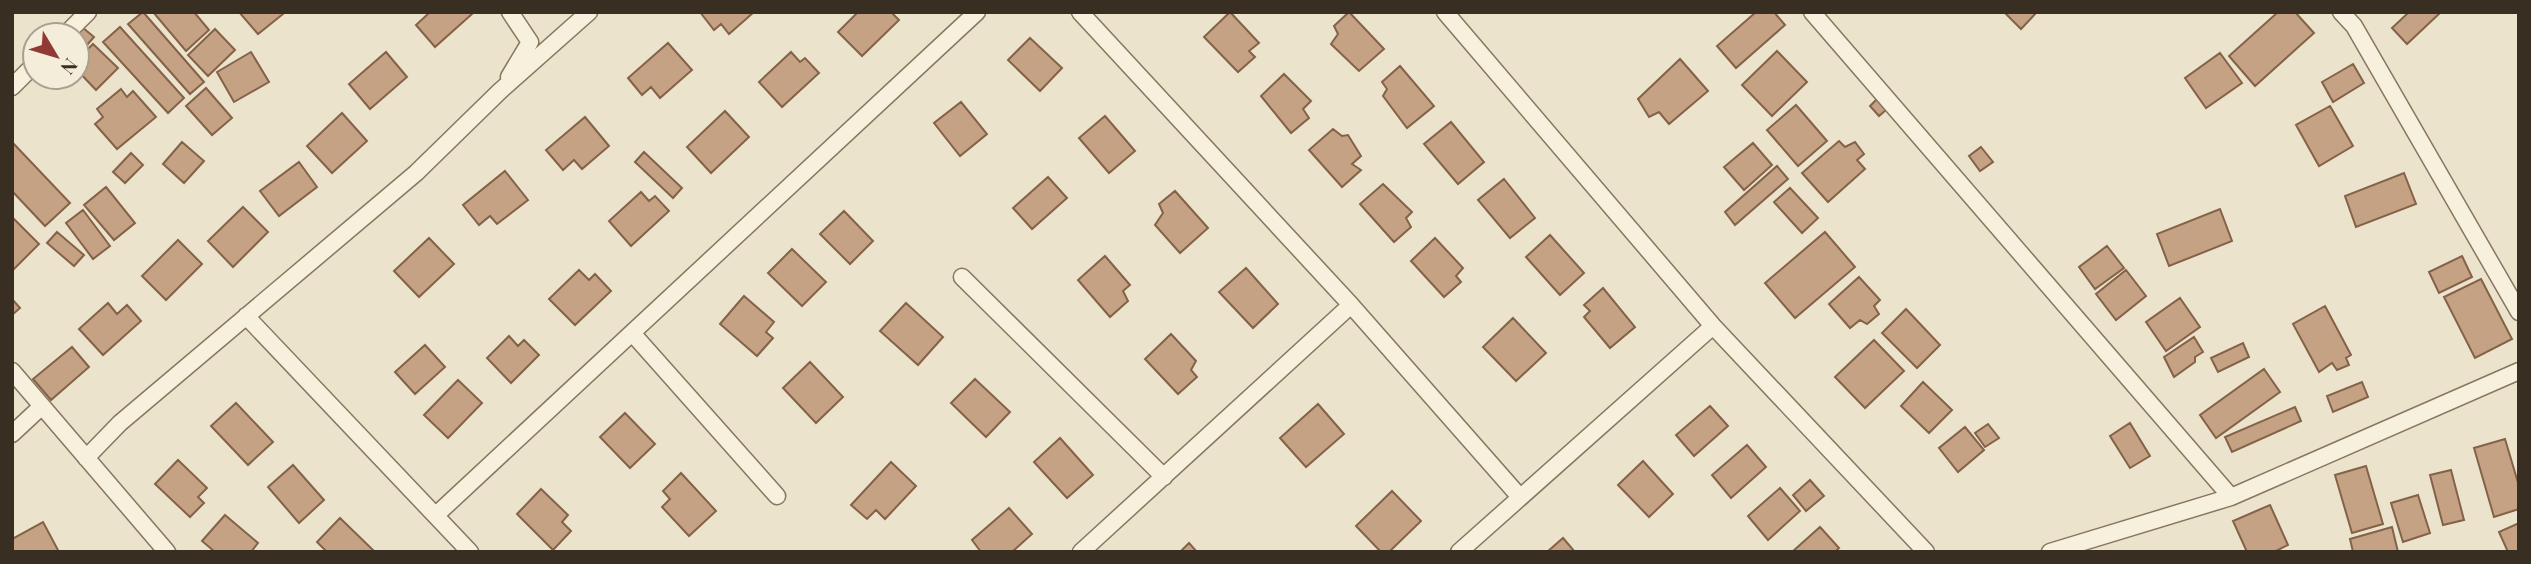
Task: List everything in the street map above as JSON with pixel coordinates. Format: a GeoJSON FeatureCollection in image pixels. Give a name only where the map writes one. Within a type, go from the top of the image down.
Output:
{"type":"FeatureCollection","features":[{"type":"Feature","properties":{"kind":"street"},"geometry":{"type":"LineString","coordinates":[[500,91],[530,42],[510,12]]}},
{"type":"Feature","properties":{"kind":"street"},"geometry":{"type":"LineString","coordinates":[[86,457],[120,423],[416,173],[500,91],[589,12]]}},
{"type":"Feature","properties":{"kind":"street"},"geometry":{"type":"LineString","coordinates":[[436,515],[976,12]]}},
{"type":"Feature","properties":{"kind":"street"},"geometry":{"type":"LineString","coordinates":[[1080,12],[1351,305],[1519,496]]}},
{"type":"Feature","properties":{"kind":"street"},"geometry":{"type":"LineString","coordinates":[[1445,12],[1713,326],[1926,552]]}},
{"type":"Feature","properties":{"kind":"street"},"geometry":{"type":"LineString","coordinates":[[1812,12],[2231,497]]}},
{"type":"Feature","properties":{"kind":"street"},"geometry":{"type":"LineString","coordinates":[[2341,12],[2354,26],[2519,312]]}},
{"type":"Feature","properties":{"kind":"street"},"geometry":{"type":"LineString","coordinates":[[962,276],[1164,477]]}},
{"type":"Feature","properties":{"kind":"street"},"geometry":{"type":"LineString","coordinates":[[1081,552],[1351,305]]}},
{"type":"Feature","properties":{"kind":"street"},"geometry":{"type":"LineString","coordinates":[[246,316],[470,552]]}},
{"type":"Feature","properties":{"kind":"street"},"geometry":{"type":"LineString","coordinates":[[1459,552],[1713,326]]}},
{"type":"Feature","properties":{"kind":"street"},"geometry":{"type":"LineString","coordinates":[[633,334],[777,496]]}},
{"type":"Feature","properties":{"kind":"street"},"geometry":{"type":"LineString","coordinates":[[2050,552],[2231,497],[2519,370]]}},
{"type":"Feature","properties":{"kind":"street"},"geometry":{"type":"LineString","coordinates":[[12,371],[167,552]]}},
{"type":"Feature","properties":{"kind":"street"},"geometry":{"type":"LineString","coordinates":[[12,434],[41,407]]}},
{"type":"Feature","properties":{"kind":"building"},"geometry":{"type":"Polygon","coordinates":[[[143,12],[204,82],[190,94],[128,24],[143,12]]]}},
{"type":"Feature","properties":{"kind":"building"},"geometry":{"type":"Polygon","coordinates":[[[153,12],[194,12],[209,30],[186,51],[153,12]]]}},
{"type":"Feature","properties":{"kind":"building"},"geometry":{"type":"Polygon","coordinates":[[[239,12],[281,12],[283,14],[258,34],[239,12]]]}},
{"type":"Feature","properties":{"kind":"building"},"geometry":{"type":"Polygon","coordinates":[[[430,12],[472,14],[435,47],[416,25],[430,12]]]}},
{"type":"Feature","properties":{"kind":"building"},"geometry":{"type":"Polygon","coordinates":[[[700,12],[754,12],[729,34],[721,24],[714,30],[700,12]]]}},
{"type":"Feature","properties":{"kind":"building"},"geometry":{"type":"Polygon","coordinates":[[[858,12],[891,12],[899,20],[862,56],[838,32],[858,12]]]}},
{"type":"Feature","properties":{"kind":"building"},"geometry":{"type":"Polygon","coordinates":[[[1230,12],[1259,43],[1249,51],[1255,57],[1238,72],[1204,37],[1230,12]]]}},
{"type":"Feature","properties":{"kind":"building"},"geometry":{"type":"Polygon","coordinates":[[[1349,12],[1384,49],[1359,71],[1331,44],[1338,34],[1334,26],[1349,12]]]}},
{"type":"Feature","properties":{"kind":"building"},"geometry":{"type":"Polygon","coordinates":[[[1756,12],[1774,12],[1785,25],[1736,68],[1717,46],[1756,12]]]}},
{"type":"Feature","properties":{"kind":"building"},"geometry":{"type":"Polygon","coordinates":[[[2004,12],[2037,12],[2021,29],[2004,12]]]}},
{"type":"Feature","properties":{"kind":"building"},"geometry":{"type":"Polygon","coordinates":[[[2278,12],[2295,12],[2314,33],[2255,86],[2229,56],[2278,12]]]}},
{"type":"Feature","properties":{"kind":"building"},"geometry":{"type":"Polygon","coordinates":[[[2409,12],[2441,12],[2407,44],[2392,28],[2409,12]]]}},
{"type":"Feature","properties":{"kind":"building"},"geometry":{"type":"Polygon","coordinates":[[[120,27],[184,98],[168,113],[103,42],[120,27]]]}},
{"type":"Feature","properties":{"kind":"building"},"geometry":{"type":"Polygon","coordinates":[[[215,29],[235,50],[208,76],[188,55],[215,29]]]}},
{"type":"Feature","properties":{"kind":"building"},"geometry":{"type":"Polygon","coordinates":[[[1030,38],[1062,68],[1040,91],[1008,60],[1030,38]]]}},
{"type":"Feature","properties":{"kind":"building"},"geometry":{"type":"Polygon","coordinates":[[[668,43],[692,70],[660,98],[651,87],[642,95],[628,78],[668,43]]]}},
{"type":"Feature","properties":{"kind":"building"},"geometry":{"type":"Polygon","coordinates":[[[93,44],[118,68],[96,90],[91,85],[93,44]]]}},
{"type":"Feature","properties":{"kind":"building"},"geometry":{"type":"Polygon","coordinates":[[[1777,51],[1807,82],[1772,116],[1742,85],[1777,51]]]}},
{"type":"Feature","properties":{"kind":"building"},"geometry":{"type":"Polygon","coordinates":[[[251,52],[269,82],[234,102],[217,72],[251,52]]]}},
{"type":"Feature","properties":{"kind":"building"},"geometry":{"type":"Polygon","coordinates":[[[386,52],[407,77],[370,109],[349,84],[386,52]]]}},
{"type":"Feature","properties":{"kind":"building"},"geometry":{"type":"Polygon","coordinates":[[[791,52],[800,62],[805,58],[819,73],[782,107],[759,82],[791,52]]]}},
{"type":"Feature","properties":{"kind":"building"},"geometry":{"type":"Polygon","coordinates":[[[2220,53],[2242,83],[2206,108],[2185,78],[2220,53]]]}},
{"type":"Feature","properties":{"kind":"building"},"geometry":{"type":"Polygon","coordinates":[[[1680,59],[1708,91],[1669,124],[1659,112],[1649,117],[1638,99],[1680,59]]]}},
{"type":"Feature","properties":{"kind":"building"},"geometry":{"type":"Polygon","coordinates":[[[2353,64],[2364,83],[2333,102],[2322,82],[2353,64]]]}},
{"type":"Feature","properties":{"kind":"building"},"geometry":{"type":"Polygon","coordinates":[[[1400,66],[1434,106],[1407,128],[1383,96],[1387,89],[1382,82],[1400,66]]]}},
{"type":"Feature","properties":{"kind":"building"},"geometry":{"type":"Polygon","coordinates":[[[1284,74],[1311,101],[1303,109],[1309,118],[1291,133],[1261,96],[1284,74]]]}},
{"type":"Feature","properties":{"kind":"building"},"geometry":{"type":"Polygon","coordinates":[[[206,88],[232,118],[212,135],[186,106],[206,88]]]}},
{"type":"Feature","properties":{"kind":"building"},"geometry":{"type":"Polygon","coordinates":[[[121,89],[127,97],[133,91],[156,117],[117,149],[95,124],[103,117],[97,109],[121,89]]]}},
{"type":"Feature","properties":{"kind":"building"},"geometry":{"type":"Polygon","coordinates":[[[1877,99],[1886,110],[1879,116],[1870,106],[1877,99]]]}},
{"type":"Feature","properties":{"kind":"building"},"geometry":{"type":"Polygon","coordinates":[[[961,102],[987,134],[960,156],[934,123],[961,102]]]}},
{"type":"Feature","properties":{"kind":"building"},"geometry":{"type":"Polygon","coordinates":[[[1796,105],[1827,141],[1798,166],[1767,130],[1796,105]]]}},
{"type":"Feature","properties":{"kind":"building"},"geometry":{"type":"Polygon","coordinates":[[[2330,106],[2353,146],[2319,166],[2296,125],[2330,106]]]}},
{"type":"Feature","properties":{"kind":"building"},"geometry":{"type":"Polygon","coordinates":[[[725,111],[749,137],[711,173],[687,147],[725,111]]]}},
{"type":"Feature","properties":{"kind":"building"},"geometry":{"type":"Polygon","coordinates":[[[342,113],[367,141],[332,173],[307,146],[342,113]]]}},
{"type":"Feature","properties":{"kind":"building"},"geometry":{"type":"Polygon","coordinates":[[[1105,116],[1135,151],[1109,173],[1079,138],[1105,116]]]}},
{"type":"Feature","properties":{"kind":"building"},"geometry":{"type":"Polygon","coordinates":[[[585,117],[609,146],[582,169],[574,160],[563,170],[546,150],[585,117]]]}},
{"type":"Feature","properties":{"kind":"building"},"geometry":{"type":"Polygon","coordinates":[[[1451,122],[1484,162],[1458,184],[1424,144],[1451,122]]]}},
{"type":"Feature","properties":{"kind":"building"},"geometry":{"type":"Polygon","coordinates":[[[1333,129],[1342,136],[1348,135],[1361,156],[1352,164],[1361,170],[1342,187],[1309,150],[1333,129]]]}},
{"type":"Feature","properties":{"kind":"building"},"geometry":{"type":"Polygon","coordinates":[[[1839,141],[1845,147],[1855,142],[1864,154],[1857,160],[1865,169],[1828,202],[1802,173],[1839,141]]]}},
{"type":"Feature","properties":{"kind":"building"},"geometry":{"type":"Polygon","coordinates":[[[12,142],[70,203],[45,226],[12,191],[12,142]]]}},
{"type":"Feature","properties":{"kind":"building"},"geometry":{"type":"Polygon","coordinates":[[[182,142],[204,161],[184,183],[163,164],[182,142]]]}},
{"type":"Feature","properties":{"kind":"building"},"geometry":{"type":"Polygon","coordinates":[[[1753,143],[1772,165],[1744,190],[1724,167],[1753,143]]]}},
{"type":"Feature","properties":{"kind":"building"},"geometry":{"type":"Polygon","coordinates":[[[1981,147],[1993,162],[1980,171],[1969,156],[1981,147]]]}},
{"type":"Feature","properties":{"kind":"building"},"geometry":{"type":"Polygon","coordinates":[[[644,152],[682,188],[673,198],[635,162],[644,152]]]}},
{"type":"Feature","properties":{"kind":"building"},"geometry":{"type":"Polygon","coordinates":[[[131,153],[143,165],[125,183],[113,172],[131,153]]]}},
{"type":"Feature","properties":{"kind":"building"},"geometry":{"type":"Polygon","coordinates":[[[299,162],[317,187],[279,216],[260,191],[299,162]]]}},
{"type":"Feature","properties":{"kind":"building"},"geometry":{"type":"Polygon","coordinates":[[[1777,166],[1788,179],[1735,225],[1725,212],[1777,166]]]}},
{"type":"Feature","properties":{"kind":"building"},"geometry":{"type":"Polygon","coordinates":[[[505,171],[528,200],[497,224],[490,216],[479,225],[463,205],[505,171]]]}},
{"type":"Feature","properties":{"kind":"building"},"geometry":{"type":"Polygon","coordinates":[[[2404,173],[2416,204],[2356,227],[2345,196],[2404,173]]]}},
{"type":"Feature","properties":{"kind":"building"},"geometry":{"type":"Polygon","coordinates":[[[1048,177],[1067,198],[1032,229],[1013,208],[1048,177]]]}},
{"type":"Feature","properties":{"kind":"building"},"geometry":{"type":"Polygon","coordinates":[[[1504,179],[1535,218],[1510,238],[1478,200],[1504,179]]]}},
{"type":"Feature","properties":{"kind":"building"},"geometry":{"type":"Polygon","coordinates":[[[1383,184],[1412,212],[1406,218],[1411,227],[1394,242],[1360,204],[1383,184]]]}},
{"type":"Feature","properties":{"kind":"building"},"geometry":{"type":"Polygon","coordinates":[[[106,187],[135,223],[114,240],[84,205],[106,187]]]}},
{"type":"Feature","properties":{"kind":"building"},"geometry":{"type":"Polygon","coordinates":[[[1790,188],[1818,218],[1802,233],[1774,202],[1790,188]]]}},
{"type":"Feature","properties":{"kind":"building"},"geometry":{"type":"Polygon","coordinates":[[[1175,191],[1208,228],[1180,253],[1155,225],[1163,213],[1159,204],[1175,191]]]}},
{"type":"Feature","properties":{"kind":"building"},"geometry":{"type":"Polygon","coordinates":[[[641,192],[649,201],[655,196],[669,211],[631,246],[609,221],[641,192]]]}},
{"type":"Feature","properties":{"kind":"building"},"geometry":{"type":"Polygon","coordinates":[[[243,207],[268,232],[233,267],[208,241],[243,207]]]}},
{"type":"Feature","properties":{"kind":"building"},"geometry":{"type":"Polygon","coordinates":[[[2220,209],[2232,241],[2169,266],[2157,234],[2220,209]]]}},
{"type":"Feature","properties":{"kind":"building"},"geometry":{"type":"Polygon","coordinates":[[[83,210],[110,246],[93,259],[66,223],[83,210]]]}},
{"type":"Feature","properties":{"kind":"building"},"geometry":{"type":"Polygon","coordinates":[[[844,211],[873,241],[850,264],[820,234],[844,211]]]}},
{"type":"Feature","properties":{"kind":"building"},"geometry":{"type":"Polygon","coordinates":[[[12,217],[39,244],[14,269],[12,268],[12,217]]]}},
{"type":"Feature","properties":{"kind":"building"},"geometry":{"type":"Polygon","coordinates":[[[57,232],[84,255],[74,266],[47,243],[57,232]]]}},
{"type":"Feature","properties":{"kind":"building"},"geometry":{"type":"Polygon","coordinates":[[[1825,232],[1855,267],[1795,318],[1765,283],[1825,232]]]}},
{"type":"Feature","properties":{"kind":"building"},"geometry":{"type":"Polygon","coordinates":[[[1550,235],[1584,273],[1560,295],[1526,257],[1550,235]]]}},
{"type":"Feature","properties":{"kind":"building"},"geometry":{"type":"Polygon","coordinates":[[[429,238],[454,264],[419,297],[394,271],[429,238]]]}},
{"type":"Feature","properties":{"kind":"building"},"geometry":{"type":"Polygon","coordinates":[[[1435,238],[1463,268],[1456,276],[1461,282],[1444,297],[1411,261],[1435,238]]]}},
{"type":"Feature","properties":{"kind":"building"},"geometry":{"type":"Polygon","coordinates":[[[178,240],[202,264],[166,300],[142,276],[178,240]]]}},
{"type":"Feature","properties":{"kind":"building"},"geometry":{"type":"Polygon","coordinates":[[[2107,246],[2124,268],[2095,289],[2079,267],[2107,246]]]}},
{"type":"Feature","properties":{"kind":"building"},"geometry":{"type":"Polygon","coordinates":[[[792,249],[826,282],[802,306],[768,273],[792,249]]]}},
{"type":"Feature","properties":{"kind":"building"},"geometry":{"type":"Polygon","coordinates":[[[1105,256],[1130,285],[1123,291],[1128,301],[1110,317],[1078,280],[1105,256]]]}},
{"type":"Feature","properties":{"kind":"building"},"geometry":{"type":"Polygon","coordinates":[[[2462,256],[2472,277],[2439,293],[2429,272],[2462,256]]]}},
{"type":"Feature","properties":{"kind":"building"},"geometry":{"type":"Polygon","coordinates":[[[1246,268],[1278,304],[1253,328],[1219,292],[1246,268]]]}},
{"type":"Feature","properties":{"kind":"building"},"geometry":{"type":"Polygon","coordinates":[[[579,270],[589,280],[595,274],[611,291],[575,325],[549,299],[579,270]]]}},
{"type":"Feature","properties":{"kind":"building"},"geometry":{"type":"Polygon","coordinates":[[[2126,270],[2146,296],[2116,320],[2096,294],[2126,270]]]}},
{"type":"Feature","properties":{"kind":"building"},"geometry":{"type":"Polygon","coordinates":[[[1859,277],[1880,300],[1874,306],[1879,314],[1867,324],[1860,320],[1850,328],[1829,304],[1859,277]]]}},
{"type":"Feature","properties":{"kind":"building"},"geometry":{"type":"Polygon","coordinates":[[[2481,279],[2512,339],[2475,358],[2444,297],[2481,279]]]}},
{"type":"Feature","properties":{"kind":"building"},"geometry":{"type":"Polygon","coordinates":[[[1603,288],[1635,327],[1610,348],[1584,317],[1590,311],[1584,305],[1603,288]]]}},
{"type":"Feature","properties":{"kind":"building"},"geometry":{"type":"Polygon","coordinates":[[[744,296],[774,322],[766,332],[773,338],[757,356],[720,324],[744,296]]]}},
{"type":"Feature","properties":{"kind":"building"},"geometry":{"type":"Polygon","coordinates":[[[2180,298],[2200,327],[2166,351],[2146,322],[2180,298]]]}},
{"type":"Feature","properties":{"kind":"building"},"geometry":{"type":"Polygon","coordinates":[[[12,299],[20,308],[12,315],[12,299]]]}},
{"type":"Feature","properties":{"kind":"building"},"geometry":{"type":"Polygon","coordinates":[[[108,303],[117,314],[127,305],[141,321],[103,355],[79,329],[108,303]]]}},
{"type":"Feature","properties":{"kind":"building"},"geometry":{"type":"Polygon","coordinates":[[[906,303],[943,337],[918,365],[880,331],[906,303]]]}},
{"type":"Feature","properties":{"kind":"building"},"geometry":{"type":"Polygon","coordinates":[[[2325,306],[2351,355],[2346,358],[2349,365],[2337,370],[2332,363],[2319,372],[2293,324],[2325,306]]]}},
{"type":"Feature","properties":{"kind":"building"},"geometry":{"type":"Polygon","coordinates":[[[1906,309],[1940,345],[1917,368],[1882,333],[1906,309]]]}},
{"type":"Feature","properties":{"kind":"building"},"geometry":{"type":"Polygon","coordinates":[[[1513,318],[1546,353],[1516,381],[1483,347],[1513,318]]]}},
{"type":"Feature","properties":{"kind":"building"},"geometry":{"type":"Polygon","coordinates":[[[1171,334],[1196,361],[1191,370],[1197,377],[1178,394],[1145,359],[1171,334]]]}},
{"type":"Feature","properties":{"kind":"building"},"geometry":{"type":"Polygon","coordinates":[[[509,336],[518,346],[524,340],[539,355],[511,383],[487,358],[509,336]]]}},
{"type":"Feature","properties":{"kind":"building"},"geometry":{"type":"Polygon","coordinates":[[[2194,337],[2203,352],[2195,357],[2195,362],[2174,377],[2164,357],[2194,337]]]}},
{"type":"Feature","properties":{"kind":"building"},"geometry":{"type":"Polygon","coordinates":[[[1874,340],[1904,371],[1865,408],[1835,377],[1874,340]]]}},
{"type":"Feature","properties":{"kind":"building"},"geometry":{"type":"Polygon","coordinates":[[[2243,343],[2249,357],[2218,372],[2211,358],[2243,343]]]}},
{"type":"Feature","properties":{"kind":"building"},"geometry":{"type":"Polygon","coordinates":[[[425,345],[445,367],[415,394],[395,372],[425,345]]]}},
{"type":"Feature","properties":{"kind":"building"},"geometry":{"type":"Polygon","coordinates":[[[72,347],[89,367],[51,400],[33,379],[72,347]]]}},
{"type":"Feature","properties":{"kind":"building"},"geometry":{"type":"Polygon","coordinates":[[[810,362],[843,397],[816,423],[783,388],[810,362]]]}},
{"type":"Feature","properties":{"kind":"building"},"geometry":{"type":"Polygon","coordinates":[[[2264,369],[2280,392],[2216,438],[2200,415],[2264,369]]]}},
{"type":"Feature","properties":{"kind":"building"},"geometry":{"type":"Polygon","coordinates":[[[975,379],[1010,412],[986,437],[951,403],[975,379]]]}},
{"type":"Feature","properties":{"kind":"building"},"geometry":{"type":"Polygon","coordinates":[[[458,380],[482,403],[448,438],[424,415],[458,380]]]}},
{"type":"Feature","properties":{"kind":"building"},"geometry":{"type":"Polygon","coordinates":[[[1923,382],[1952,410],[1929,433],[1901,406],[1923,382]]]}},
{"type":"Feature","properties":{"kind":"building"},"geometry":{"type":"Polygon","coordinates":[[[2362,382],[2368,397],[2333,412],[2327,396],[2362,382]]]}},
{"type":"Feature","properties":{"kind":"building"},"geometry":{"type":"Polygon","coordinates":[[[236,403],[273,442],[248,465],[211,426],[236,403]]]}},
{"type":"Feature","properties":{"kind":"building"},"geometry":{"type":"Polygon","coordinates":[[[1318,404],[1344,434],[1306,467],[1280,438],[1318,404]]]}},
{"type":"Feature","properties":{"kind":"building"},"geometry":{"type":"Polygon","coordinates":[[[1710,406],[1728,426],[1694,456],[1676,435],[1710,406]]]}},
{"type":"Feature","properties":{"kind":"building"},"geometry":{"type":"Polygon","coordinates":[[[2295,407],[2301,421],[2232,452],[2225,437],[2295,407]]]}},
{"type":"Feature","properties":{"kind":"building"},"geometry":{"type":"Polygon","coordinates":[[[625,413],[655,444],[630,468],[600,437],[625,413]]]}},
{"type":"Feature","properties":{"kind":"building"},"geometry":{"type":"Polygon","coordinates":[[[2130,423],[2150,456],[2130,468],[2110,436],[2130,423]]]}},
{"type":"Feature","properties":{"kind":"building"},"geometry":{"type":"Polygon","coordinates":[[[1988,424],[1999,438],[1985,447],[1975,433],[1988,424]]]}},
{"type":"Feature","properties":{"kind":"building"},"geometry":{"type":"Polygon","coordinates":[[[1965,427],[1984,450],[1958,472],[1939,448],[1965,427]]]}},
{"type":"Feature","properties":{"kind":"building"},"geometry":{"type":"Polygon","coordinates":[[[1060,438],[1093,475],[1067,498],[1034,462],[1060,438]]]}},
{"type":"Feature","properties":{"kind":"building"},"geometry":{"type":"Polygon","coordinates":[[[2505,439],[2519,486],[2519,509],[2494,517],[2474,448],[2505,439]]]}},
{"type":"Feature","properties":{"kind":"building"},"geometry":{"type":"Polygon","coordinates":[[[1747,445],[1766,467],[1731,498],[1712,475],[1747,445]]]}},
{"type":"Feature","properties":{"kind":"building"},"geometry":{"type":"Polygon","coordinates":[[[178,460],[207,488],[198,497],[204,503],[190,517],[155,484],[178,460]]]}},
{"type":"Feature","properties":{"kind":"building"},"geometry":{"type":"Polygon","coordinates":[[[1643,461],[1673,494],[1649,517],[1618,485],[1643,461]]]}},
{"type":"Feature","properties":{"kind":"building"},"geometry":{"type":"Polygon","coordinates":[[[891,462],[916,486],[885,519],[876,510],[867,519],[851,505],[891,462]]]}},
{"type":"Feature","properties":{"kind":"building"},"geometry":{"type":"Polygon","coordinates":[[[293,465],[324,500],[299,523],[268,487],[293,465]]]}},
{"type":"Feature","properties":{"kind":"building"},"geometry":{"type":"Polygon","coordinates":[[[2366,466],[2383,524],[2352,533],[2335,475],[2366,466]]]}},
{"type":"Feature","properties":{"kind":"building"},"geometry":{"type":"Polygon","coordinates":[[[2451,470],[2464,520],[2443,525],[2430,475],[2451,470]]]}},
{"type":"Feature","properties":{"kind":"building"},"geometry":{"type":"Polygon","coordinates":[[[681,473],[716,511],[689,536],[662,507],[670,499],[663,491],[681,473]]]}},
{"type":"Feature","properties":{"kind":"building"},"geometry":{"type":"Polygon","coordinates":[[[1810,480],[1824,496],[1806,511],[1793,495],[1810,480]]]}},
{"type":"Feature","properties":{"kind":"building"},"geometry":{"type":"Polygon","coordinates":[[[1780,488],[1800,511],[1768,540],[1748,516],[1780,488]]]}},
{"type":"Feature","properties":{"kind":"building"},"geometry":{"type":"Polygon","coordinates":[[[541,489],[568,515],[562,522],[571,531],[553,550],[517,514],[541,489]]]}},
{"type":"Feature","properties":{"kind":"building"},"geometry":{"type":"Polygon","coordinates":[[[1392,491],[1421,521],[1389,552],[1381,552],[1356,526],[1392,491]]]}},
{"type":"Feature","properties":{"kind":"building"},"geometry":{"type":"Polygon","coordinates":[[[2418,495],[2430,533],[2403,542],[2391,503],[2418,495]]]}},
{"type":"Feature","properties":{"kind":"building"},"geometry":{"type":"Polygon","coordinates":[[[2270,505],[2288,545],[2274,552],[2247,552],[2233,521],[2270,505]]]}},
{"type":"Feature","properties":{"kind":"building"},"geometry":{"type":"Polygon","coordinates":[[[1009,508],[1032,534],[1012,552],[981,552],[972,540],[1009,508]]]}},
{"type":"Feature","properties":{"kind":"building"},"geometry":{"type":"Polygon","coordinates":[[[225,515],[258,543],[251,552],[215,552],[202,541],[225,515]]]}},
{"type":"Feature","properties":{"kind":"building"},"geometry":{"type":"Polygon","coordinates":[[[340,518],[373,552],[327,552],[317,542],[340,518]]]}},
{"type":"Feature","properties":{"kind":"building"},"geometry":{"type":"Polygon","coordinates":[[[43,522],[59,552],[12,552],[12,539],[43,522]]]}},
{"type":"Feature","properties":{"kind":"building"},"geometry":{"type":"Polygon","coordinates":[[[2519,523],[2519,552],[2508,552],[2499,532],[2519,523]]]}},
{"type":"Feature","properties":{"kind":"building"},"geometry":{"type":"Polygon","coordinates":[[[1820,527],[1839,548],[1835,552],[1792,552],[1820,527]]]}},
{"type":"Feature","properties":{"kind":"building"},"geometry":{"type":"Polygon","coordinates":[[[2392,527],[2398,552],[2353,552],[2350,539],[2392,527]]]}},
{"type":"Feature","properties":{"kind":"building"},"geometry":{"type":"Polygon","coordinates":[[[1563,538],[1575,552],[1547,552],[1563,538]]]}},
{"type":"Feature","properties":{"kind":"building"},"geometry":{"type":"Polygon","coordinates":[[[1189,543],[1197,552],[1180,552],[1189,543]]]}}]}
